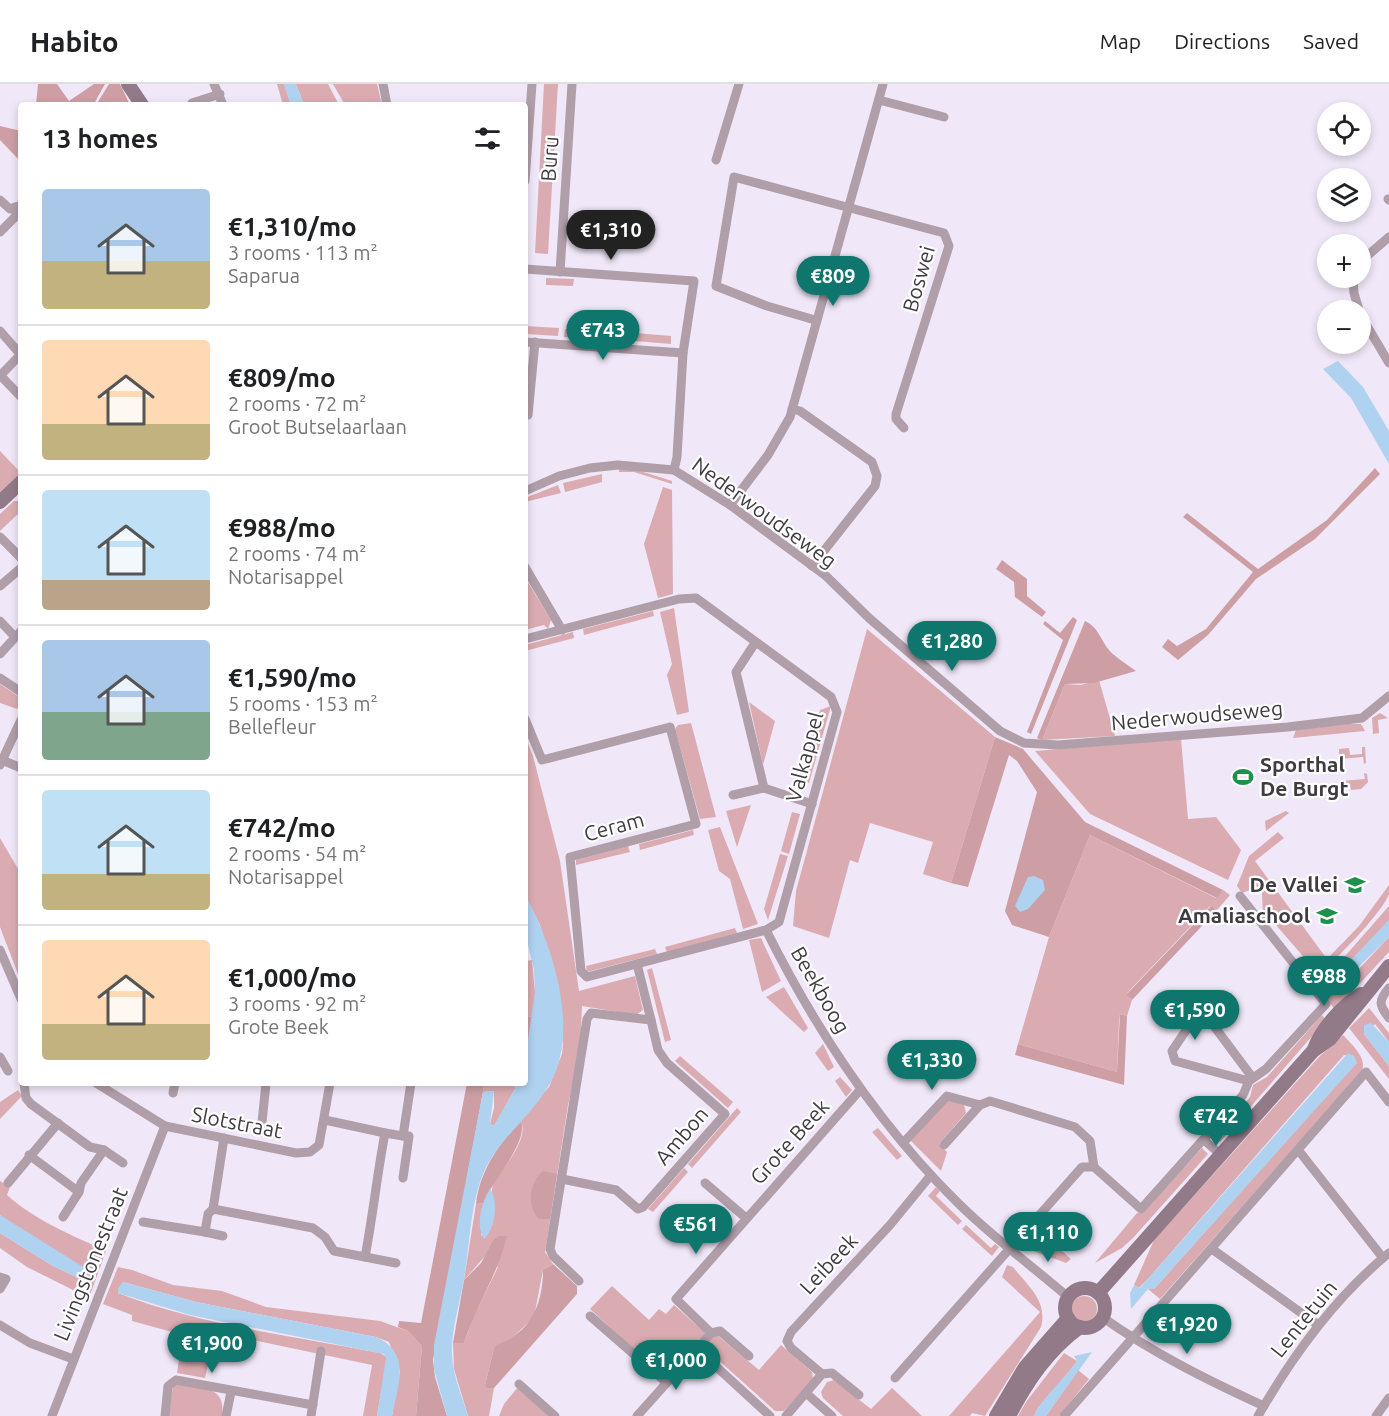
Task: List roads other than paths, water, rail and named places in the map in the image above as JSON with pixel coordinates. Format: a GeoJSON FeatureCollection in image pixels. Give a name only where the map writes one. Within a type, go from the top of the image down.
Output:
{"type":"FeatureCollection","features":[{"type":"Feature","properties":{"kind":"street"},"geometry":{"type":"LineString","coordinates":[[128,84],[140,102]]}},
{"type":"Feature","properties":{"kind":"street"},"geometry":{"type":"LineString","coordinates":[[214,84],[222,102]]}},
{"type":"Feature","properties":{"kind":"street"},"geometry":{"type":"LineString","coordinates":[[383,84],[386,102]]}},
{"type":"Feature","properties":{"kind":"street","name":"Buru"},"geometry":{"type":"LineString","coordinates":[[528,137],[532,84]]}},
{"type":"Feature","properties":{"kind":"street","name":"Buru"},"geometry":{"type":"LineString","coordinates":[[560,272],[572,84]]}},
{"type":"Feature","properties":{"kind":"street"},"geometry":{"type":"LineString","coordinates":[[716,159],[739,84]]}},
{"type":"Feature","properties":{"kind":"street"},"geometry":{"type":"LineString","coordinates":[[730,505],[768,455],[792,409],[815,320],[883,84]]}},
{"type":"Feature","properties":{"kind":"street"},"geometry":{"type":"LineString","coordinates":[[195,102],[220,94]]}},
{"type":"Feature","properties":{"kind":"street"},"geometry":{"type":"LineString","coordinates":[[879,100],[944,117]]}},
{"type":"Feature","properties":{"kind":"street","name":"Boswei"},"geometry":{"type":"LineString","coordinates":[[815,320],[767,306],[716,286],[734,177],[944,233],[950,246],[896,414],[896,419],[904,428]]}},
{"type":"Feature","properties":{"kind":"street"},"geometry":{"type":"LineString","coordinates":[[0,200],[10,209],[18,207],[16,216],[0,232]]}},
{"type":"Feature","properties":{"kind":"street"},"geometry":{"type":"LineString","coordinates":[[1371,253],[1389,237]]}},
{"type":"Feature","properties":{"kind":"street"},"geometry":{"type":"LineString","coordinates":[[528,269],[560,272]]}},
{"type":"Feature","properties":{"kind":"street","name":"Nederwoudseweg"},"geometry":{"type":"LineString","coordinates":[[560,272],[694,281],[683,353],[677,458],[674,470],[730,505],[812,566],[1000,731],[1024,743],[1058,745],[1288,727],[1362,718],[1389,696]]}},
{"type":"Feature","properties":{"kind":"street"},"geometry":{"type":"LineString","coordinates":[[0,331],[18,352]]}},
{"type":"Feature","properties":{"kind":"street"},"geometry":{"type":"LineString","coordinates":[[1371,331],[1389,363]]}},
{"type":"Feature","properties":{"kind":"street"},"geometry":{"type":"LineString","coordinates":[[528,415],[530,342],[683,353]]}},
{"type":"Feature","properties":{"kind":"street"},"geometry":{"type":"LineString","coordinates":[[18,358],[0,376],[18,394]]}},
{"type":"Feature","properties":{"kind":"street"},"geometry":{"type":"LineString","coordinates":[[792,409],[800,411],[872,462],[877,476],[875,486],[812,566]]}},
{"type":"Feature","properties":{"kind":"street"},"geometry":{"type":"LineString","coordinates":[[528,490],[560,476],[590,468],[618,465],[674,470]]}},
{"type":"Feature","properties":{"kind":"street"},"geometry":{"type":"LineString","coordinates":[[0,501],[18,486]]}},
{"type":"Feature","properties":{"kind":"street"},"geometry":{"type":"LineString","coordinates":[[0,537],[18,555]]}},
{"type":"Feature","properties":{"kind":"street"},"geometry":{"type":"LineString","coordinates":[[0,586],[18,571]]}},
{"type":"Feature","properties":{"kind":"street"},"geometry":{"type":"LineString","coordinates":[[528,572],[562,630],[528,638]]}},
{"type":"Feature","properties":{"kind":"street","name":"Valkappel"},"geometry":{"type":"LineString","coordinates":[[562,630],[679,599],[696,598],[836,703],[837,712],[779,922],[766,930]]}},
{"type":"Feature","properties":{"kind":"street"},"geometry":{"type":"LineString","coordinates":[[0,621],[18,634],[0,654]]}},
{"type":"Feature","properties":{"kind":"street"},"geometry":{"type":"LineString","coordinates":[[755,643],[736,672],[764,788]]}},
{"type":"Feature","properties":{"kind":"street"},"geometry":{"type":"LineString","coordinates":[[0,678],[18,690]]}},
{"type":"Feature","properties":{"kind":"street"},"geometry":{"type":"LineString","coordinates":[[18,726],[1,763],[18,767]]}},
{"type":"Feature","properties":{"kind":"street","name":"Ceram"},"geometry":{"type":"LineString","coordinates":[[528,726],[542,760],[670,727],[696,824],[570,857],[581,971],[587,977],[766,930]]}},
{"type":"Feature","properties":{"kind":"street"},"geometry":{"type":"LineString","coordinates":[[733,795],[764,788],[812,804]]}},
{"type":"Feature","properties":{"kind":"street"},"geometry":{"type":"LineString","coordinates":[[944,1145],[980,1105],[990,1101],[1075,1127],[1090,1141],[1094,1167],[1141,1209],[1243,1095],[1250,1079],[1266,1069],[1326,1004],[1240,897]]}},
{"type":"Feature","properties":{"kind":"street","name":"Beekboog"},"geometry":{"type":"LineString","coordinates":[[766,930],[820,1030],[860,1090],[903,1143],[931,1175],[1010,1250],[1068,1297]]}},
{"type":"Feature","properties":{"kind":"street"},"geometry":{"type":"LineString","coordinates":[[0,950],[18,992]]}},
{"type":"Feature","properties":{"kind":"street","name":"Ambon"},"geometry":{"type":"LineString","coordinates":[[562,1179],[616,1190],[638,1209],[643,1207],[725,1114],[667,1063],[658,1050],[637,964]]}},
{"type":"Feature","properties":{"kind":"street"},"geometry":{"type":"LineString","coordinates":[[1098,1293],[1313,1051],[1324,1045],[1343,1025],[1368,989],[1389,966]]}},
{"type":"Feature","properties":{"kind":"street"},"geometry":{"type":"LineString","coordinates":[[1389,988],[1379,1003],[1389,1018]]}},
{"type":"Feature","properties":{"kind":"street"},"geometry":{"type":"LineString","coordinates":[[579,1281],[553,1256],[550,1249],[587,1019],[591,1013],[651,1020]]}},
{"type":"Feature","properties":{"kind":"street"},"geometry":{"type":"LineString","coordinates":[[1205,1014],[1250,1079],[1175,1061],[1172,1052],[1195,1017],[1205,1014]]}},
{"type":"Feature","properties":{"kind":"street"},"geometry":{"type":"LineString","coordinates":[[0,1058],[8,1071]]}},
{"type":"Feature","properties":{"kind":"street"},"geometry":{"type":"LineString","coordinates":[[1064,1416],[1366,1072],[1389,1102]]}},
{"type":"Feature","properties":{"kind":"street"},"geometry":{"type":"LineString","coordinates":[[24,1086],[26,1098],[58,1123],[90,1147],[104,1150],[123,1163]]}},
{"type":"Feature","properties":{"kind":"street","name":"Slotstraat"},"geometry":{"type":"LineString","coordinates":[[101,1086],[165,1126],[296,1153],[310,1152],[320,1144],[330,1086]]}},
{"type":"Feature","properties":{"kind":"street"},"geometry":{"type":"LineString","coordinates":[[261,1132],[266,1086]]}},
{"type":"Feature","properties":{"kind":"street"},"geometry":{"type":"LineString","coordinates":[[403,1136],[411,1086]]}},
{"type":"Feature","properties":{"kind":"street","name":"Grote Beek"},"geometry":{"type":"LineString","coordinates":[[749,1356],[720,1331],[711,1333],[676,1299],[860,1090]]}},
{"type":"Feature","properties":{"kind":"street"},"geometry":{"type":"LineString","coordinates":[[903,1143],[947,1096],[980,1105]]}},
{"type":"Feature","properties":{"kind":"street"},"geometry":{"type":"LineString","coordinates":[[325,1120],[409,1136],[403,1178]]}},
{"type":"Feature","properties":{"kind":"street"},"geometry":{"type":"LineString","coordinates":[[8,1183],[29,1155],[38,1151],[58,1123]]}},
{"type":"Feature","properties":{"kind":"street","name":"Livingstonestraat"},"geometry":{"type":"LineString","coordinates":[[52,1416],[165,1126]]}},
{"type":"Feature","properties":{"kind":"street"},"geometry":{"type":"LineString","coordinates":[[365,1257],[378,1194],[376,1182],[384,1133]]}},
{"type":"Feature","properties":{"kind":"street"},"geometry":{"type":"LineString","coordinates":[[205,1232],[208,1214],[213,1209],[224,1138]]}},
{"type":"Feature","properties":{"kind":"street"},"geometry":{"type":"LineString","coordinates":[[1204,1140],[1221,1155]]}},
{"type":"Feature","properties":{"kind":"street"},"geometry":{"type":"LineString","coordinates":[[63,1217],[79,1192],[81,1183],[104,1150]]}},
{"type":"Feature","properties":{"kind":"street"},"geometry":{"type":"LineString","coordinates":[[1299,1151],[1386,1256]]}},
{"type":"Feature","properties":{"kind":"street"},"geometry":{"type":"LineString","coordinates":[[29,1155],[79,1192]]}},
{"type":"Feature","properties":{"kind":"street"},"geometry":{"type":"LineString","coordinates":[[895,1378],[1082,1167],[1094,1167]]}},
{"type":"Feature","properties":{"kind":"street","name":"Leibeek"},"geometry":{"type":"LineString","coordinates":[[859,1395],[832,1373],[822,1374],[791,1348],[788,1341],[791,1332],[890,1225],[931,1175]]}},
{"type":"Feature","properties":{"kind":"street"},"geometry":{"type":"LineString","coordinates":[[705,1184],[746,1218]]}},
{"type":"Feature","properties":{"kind":"street"},"geometry":{"type":"LineString","coordinates":[[213,1209],[313,1228],[325,1237],[334,1251],[396,1263]]}},
{"type":"Feature","properties":{"kind":"street"},"geometry":{"type":"LineString","coordinates":[[143,1222],[223,1236]]}},
{"type":"Feature","properties":{"kind":"street"},"geometry":{"type":"LineString","coordinates":[[1212,1249],[1318,1325]]}},
{"type":"Feature","properties":{"kind":"street","name":"Lentetuin"},"geometry":{"type":"LineString","coordinates":[[1258,1416],[1318,1325],[1386,1256]]}},
{"type":"Feature","properties":{"kind":"street"},"geometry":{"type":"LineString","coordinates":[[0,1277],[6,1279],[0,1288]]}},
{"type":"Feature","properties":{"kind":"street"},"geometry":{"type":"LineString","coordinates":[[1009,1416],[1040,1366],[1066,1337],[1080,1327],[1093,1326],[1102,1317],[1104,1304],[1098,1293],[1085,1288],[1072,1292],[1065,1308],[1068,1318],[1080,1327]]}},
{"type":"Feature","properties":{"kind":"street"},"geometry":{"type":"LineString","coordinates":[[590,1316],[666,1382]]}},
{"type":"Feature","properties":{"kind":"street"},"geometry":{"type":"LineString","coordinates":[[1102,1317],[1131,1338],[1192,1373],[1264,1406]]}},
{"type":"Feature","properties":{"kind":"street"},"geometry":{"type":"LineString","coordinates":[[996,1416],[1025,1367],[1068,1318]]}},
{"type":"Feature","properties":{"kind":"street"},"geometry":{"type":"LineString","coordinates":[[0,1325],[30,1343],[73,1359]]}},
{"type":"Feature","properties":{"kind":"street"},"geometry":{"type":"LineString","coordinates":[[637,1416],[711,1333]]}},
{"type":"Feature","properties":{"kind":"street"},"geometry":{"type":"LineString","coordinates":[[697,1349],[770,1416]]}},
{"type":"Feature","properties":{"kind":"street"},"geometry":{"type":"LineString","coordinates":[[311,1416],[321,1351]]}},
{"type":"Feature","properties":{"kind":"street"},"geometry":{"type":"LineString","coordinates":[[786,1416],[822,1374]]}},
{"type":"Feature","properties":{"kind":"street"},"geometry":{"type":"LineString","coordinates":[[165,1416],[168,1386],[171,1381],[313,1405]]}},
{"type":"Feature","properties":{"kind":"street"},"geometry":{"type":"LineString","coordinates":[[519,1384],[555,1416]]}},
{"type":"Feature","properties":{"kind":"street"},"geometry":{"type":"LineString","coordinates":[[226,1416],[231,1392]]}},
{"type":"Feature","properties":{"kind":"street"},"geometry":{"type":"LineString","coordinates":[[806,1393],[832,1416]]}},
{"type":"Feature","properties":{"kind":"street"},"geometry":{"type":"LineString","coordinates":[[1376,1416],[1389,1398]]}},
{"type":"Feature","properties":{"kind":"water"},"geometry":{"type":"Polygon","coordinates":[[[284,84],[296,84],[303,102],[290,102],[284,84]]]}},
{"type":"Feature","properties":{"kind":"water"},"geometry":{"type":"Polygon","coordinates":[[[1338,361],[1363,387],[1389,431],[1389,464],[1351,398],[1323,369],[1338,361]]]}},
{"type":"Feature","properties":{"kind":"water"},"geometry":{"type":"Polygon","coordinates":[[[1034,876],[1043,880],[1045,890],[1028,909],[1020,912],[1015,906],[1028,877],[1034,876]]]}},
{"type":"Feature","properties":{"kind":"water"},"geometry":{"type":"Polygon","coordinates":[[[528,901],[545,938],[560,989],[563,1040],[558,1064],[549,1085],[534,1107],[498,1148],[479,1184],[452,1346],[454,1371],[468,1416],[447,1416],[434,1369],[434,1345],[483,1092],[494,1091],[490,1124],[494,1126],[516,1086],[528,1086],[528,1040],[535,992],[534,969],[528,945],[528,901]]]}},
{"type":"Feature","properties":{"kind":"water"},"geometry":{"type":"Polygon","coordinates":[[[1389,920],[1389,937],[1333,992],[1328,987],[1329,983],[1389,920]]]}},
{"type":"Feature","properties":{"kind":"water"},"geometry":{"type":"Polygon","coordinates":[[[1371,1023],[1389,1042],[1389,1066],[1364,1034],[1364,1025],[1371,1023]]]}},
{"type":"Feature","properties":{"kind":"water"},"geometry":{"type":"Polygon","coordinates":[[[1348,1053],[1354,1056],[1357,1063],[1154,1289],[1148,1289],[1131,1309],[1130,1293],[1134,1285],[1140,1288],[1348,1053]]]}},
{"type":"Feature","properties":{"kind":"water"},"geometry":{"type":"Polygon","coordinates":[[[490,1189],[495,1208],[491,1229],[484,1239],[481,1234],[480,1221],[484,1200],[490,1189]]]}},
{"type":"Feature","properties":{"kind":"water"},"geometry":{"type":"Polygon","coordinates":[[[0,1215],[88,1270],[83,1280],[53,1266],[0,1233],[0,1215]]]}},
{"type":"Feature","properties":{"kind":"water"},"geometry":{"type":"Polygon","coordinates":[[[123,1282],[196,1302],[376,1337],[395,1352],[398,1361],[399,1382],[392,1416],[377,1416],[386,1358],[384,1354],[190,1315],[118,1293],[118,1288],[123,1282]]]}},
{"type":"Feature","properties":{"kind":"water"},"geometry":{"type":"Polygon","coordinates":[[[1092,1352],[1046,1416],[1034,1416],[1043,1401],[1077,1361],[1074,1356],[1092,1352]]]}},
{"type":"Feature","properties":{"kind":"place","name":"Sporthal De Burgt"},"geometry":{"type":"Point","coordinates":[1243,777]}},
{"type":"Feature","properties":{"kind":"place","name":"De Vallei"},"geometry":{"type":"Point","coordinates":[1355,885]}},
{"type":"Feature","properties":{"kind":"place","name":"Amaliaschool"},"geometry":{"type":"Point","coordinates":[1327,916]}}]}
